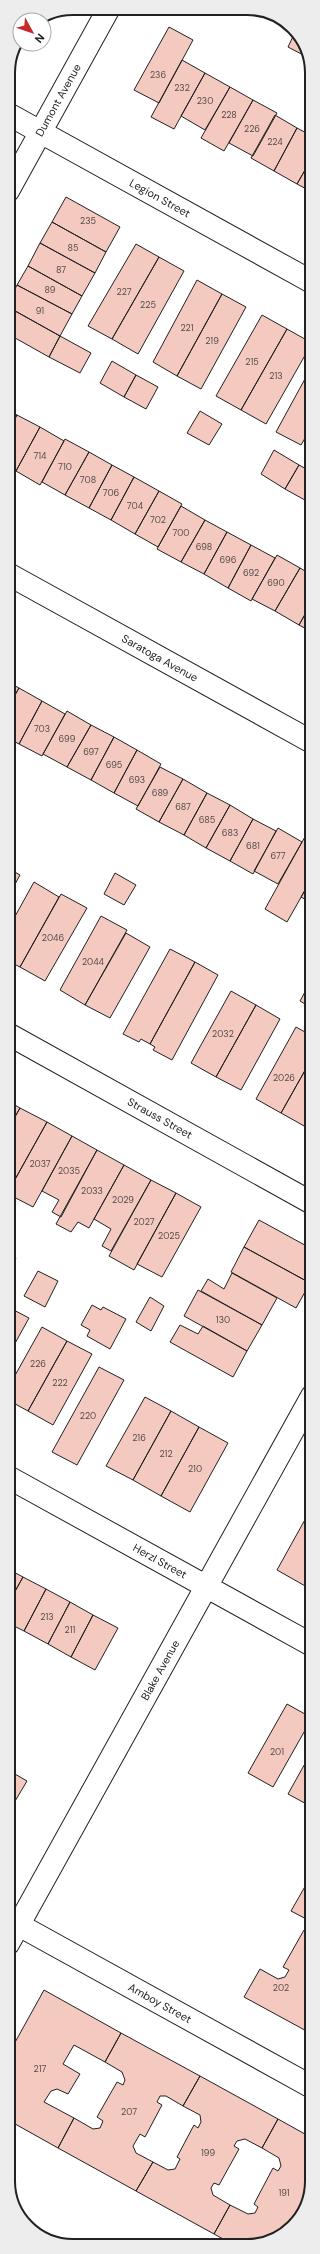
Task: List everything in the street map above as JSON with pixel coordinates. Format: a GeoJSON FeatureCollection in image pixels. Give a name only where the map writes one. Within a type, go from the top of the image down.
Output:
{"type":"FeatureCollection","features":[{"type":"Feature","properties":{"kind":"street","name":"Dumont Avenue"},"geometry":{"type":"LineString","coordinates":[[15,178],[105,15]]}},
{"type":"Feature","properties":{"kind":"street","name":"Legion Street"},"geometry":{"type":"LineString","coordinates":[[15,118],[305,278]]}},
{"type":"Feature","properties":{"kind":"street","name":"Saratoga Avenue"},"geometry":{"type":"LineString","coordinates":[[15,578],[305,738]]}},
{"type":"Feature","properties":{"kind":"street","name":"Strauss Street"},"geometry":{"type":"LineString","coordinates":[[15,1038],[305,1198]]}},
{"type":"Feature","properties":{"kind":"street","name":"Blake Avenue"},"geometry":{"type":"LineString","coordinates":[[15,1920],[206,1586],[305,1409]]}},
{"type":"Feature","properties":{"kind":"street","name":"Herzl Street"},"geometry":{"type":"LineString","coordinates":[[15,1481],[305,1641]]}},
{"type":"Feature","properties":{"kind":"street","name":"Amboy Street"},"geometry":{"type":"LineString","coordinates":[[15,1923],[305,2083]]}},
{"type":"Feature","properties":{"kind":"building"},"geometry":{"type":"Polygon","coordinates":[[[169,27],[193,40],[159,103],[134,90],[169,27]]]}},
{"type":"Feature","properties":{"kind":"building"},"geometry":{"type":"Polygon","coordinates":[[[293,37],[302,54],[288,47],[293,37]]]}},
{"type":"Feature","properties":{"kind":"building"},"geometry":{"type":"Polygon","coordinates":[[[182,60],[205,73],[174,129],[151,117],[182,60]]]}},
{"type":"Feature","properties":{"kind":"building"},"geometry":{"type":"Polygon","coordinates":[[[205,73],[230,87],[205,130],[181,116],[205,73]]]}},
{"type":"Feature","properties":{"kind":"building"},"geometry":{"type":"Polygon","coordinates":[[[230,87],[253,100],[224,151],[201,138],[230,87]]]}},
{"type":"Feature","properties":{"kind":"building"},"geometry":{"type":"Polygon","coordinates":[[[253,100],[277,113],[253,156],[229,143],[253,100]]]}},
{"type":"Feature","properties":{"kind":"building"},"geometry":{"type":"Polygon","coordinates":[[[275,115],[297,128],[274,171],[251,158],[275,115]]]}},
{"type":"Feature","properties":{"kind":"building"},"geometry":{"type":"Polygon","coordinates":[[[297,128],[305,132],[305,170],[297,184],[274,171],[297,128]]]}},
{"type":"Feature","properties":{"kind":"building"},"geometry":{"type":"Polygon","coordinates":[[[305,170],[305,188],[297,184],[305,170]]]}},
{"type":"Feature","properties":{"kind":"building"},"geometry":{"type":"Polygon","coordinates":[[[66,197],[120,227],[106,252],[52,222],[66,197]]]}},
{"type":"Feature","properties":{"kind":"building"},"geometry":{"type":"Polygon","coordinates":[[[52,222],[106,252],[95,273],[40,243],[52,222]]]}},
{"type":"Feature","properties":{"kind":"building"},"geometry":{"type":"Polygon","coordinates":[[[40,243],[95,273],[82,296],[28,266],[40,243]]]}},
{"type":"Feature","properties":{"kind":"building"},"geometry":{"type":"Polygon","coordinates":[[[136,244],[159,257],[112,339],[88,326],[136,244]]]}},
{"type":"Feature","properties":{"kind":"building"},"geometry":{"type":"Polygon","coordinates":[[[159,257],[184,271],[138,354],[112,339],[159,257]]]}},
{"type":"Feature","properties":{"kind":"building"},"geometry":{"type":"Polygon","coordinates":[[[28,266],[82,296],[72,314],[17,285],[28,266]]]}},
{"type":"Feature","properties":{"kind":"building"},"geometry":{"type":"Polygon","coordinates":[[[197,280],[222,294],[177,376],[153,362],[197,280]]]}},
{"type":"Feature","properties":{"kind":"building"},"geometry":{"type":"Polygon","coordinates":[[[17,285],[72,314],[60,336],[15,311],[15,289],[17,285]]]}},
{"type":"Feature","properties":{"kind":"building"},"geometry":{"type":"Polygon","coordinates":[[[222,294],[246,307],[201,389],[177,376],[222,294]]]}},
{"type":"Feature","properties":{"kind":"building"},"geometry":{"type":"Polygon","coordinates":[[[15,311],[60,336],[49,357],[15,338],[15,311]]]}},
{"type":"Feature","properties":{"kind":"building"},"geometry":{"type":"Polygon","coordinates":[[[262,315],[287,329],[241,410],[216,396],[262,315]]]}},
{"type":"Feature","properties":{"kind":"building"},"geometry":{"type":"Polygon","coordinates":[[[287,329],[305,339],[305,355],[266,424],[241,410],[287,329]]]}},
{"type":"Feature","properties":{"kind":"building"},"geometry":{"type":"Polygon","coordinates":[[[60,336],[91,353],[80,373],[49,357],[60,336]]]}},
{"type":"Feature","properties":{"kind":"building"},"geometry":{"type":"Polygon","coordinates":[[[112,361],[136,375],[124,397],[100,383],[112,361]]]}},
{"type":"Feature","properties":{"kind":"building"},"geometry":{"type":"Polygon","coordinates":[[[136,375],[158,387],[146,409],[124,397],[136,375]]]}},
{"type":"Feature","properties":{"kind":"building"},"geometry":{"type":"Polygon","coordinates":[[[305,379],[305,438],[301,445],[276,432],[305,379]]]}},
{"type":"Feature","properties":{"kind":"building"},"geometry":{"type":"Polygon","coordinates":[[[200,411],[222,424],[209,445],[187,433],[200,411]]]}},
{"type":"Feature","properties":{"kind":"building"},"geometry":{"type":"Polygon","coordinates":[[[17,415],[40,427],[16,471],[15,470],[15,419],[17,415]]]}},
{"type":"Feature","properties":{"kind":"building"},"geometry":{"type":"Polygon","coordinates":[[[40,427],[64,441],[40,485],[16,471],[40,427]]]}},
{"type":"Feature","properties":{"kind":"building"},"geometry":{"type":"Polygon","coordinates":[[[65,439],[89,452],[65,495],[42,482],[65,439]]]}},
{"type":"Feature","properties":{"kind":"building"},"geometry":{"type":"Polygon","coordinates":[[[274,450],[299,465],[285,489],[261,474],[274,450]]]}},
{"type":"Feature","properties":{"kind":"building"},"geometry":{"type":"Polygon","coordinates":[[[89,452],[112,465],[89,508],[65,495],[89,452]]]}},
{"type":"Feature","properties":{"kind":"building"},"geometry":{"type":"Polygon","coordinates":[[[112,465],[134,477],[111,520],[89,508],[112,465]]]}},
{"type":"Feature","properties":{"kind":"building"},"geometry":{"type":"Polygon","coordinates":[[[299,465],[305,468],[305,500],[285,489],[299,465]]]}},
{"type":"Feature","properties":{"kind":"building"},"geometry":{"type":"Polygon","coordinates":[[[134,477],[159,491],[135,534],[111,520],[134,477]]]}},
{"type":"Feature","properties":{"kind":"building"},"geometry":{"type":"Polygon","coordinates":[[[159,491],[182,504],[158,547],[135,534],[159,491]]]}},
{"type":"Feature","properties":{"kind":"building"},"geometry":{"type":"Polygon","coordinates":[[[181,506],[205,520],[181,562],[157,549],[181,506]]]}},
{"type":"Feature","properties":{"kind":"building"},"geometry":{"type":"Polygon","coordinates":[[[205,520],[227,532],[204,574],[181,562],[205,520]]]}},
{"type":"Feature","properties":{"kind":"building"},"geometry":{"type":"Polygon","coordinates":[[[227,532],[251,545],[228,588],[204,574],[227,532]]]}},
{"type":"Feature","properties":{"kind":"building"},"geometry":{"type":"Polygon","coordinates":[[[251,545],[275,558],[251,601],[228,588],[251,545]]]}},
{"type":"Feature","properties":{"kind":"building"},"geometry":{"type":"Polygon","coordinates":[[[277,555],[300,568],[275,611],[252,599],[277,555]]]}},
{"type":"Feature","properties":{"kind":"building"},"geometry":{"type":"Polygon","coordinates":[[[300,568],[305,571],[305,614],[299,625],[275,611],[300,568]]]}},
{"type":"Feature","properties":{"kind":"building"},"geometry":{"type":"Polygon","coordinates":[[[305,614],[305,628],[299,625],[305,614]]]}},
{"type":"Feature","properties":{"kind":"building"},"geometry":{"type":"Polygon","coordinates":[[[15,686],[19,688],[15,695],[15,686]]]}},
{"type":"Feature","properties":{"kind":"building"},"geometry":{"type":"Polygon","coordinates":[[[19,688],[42,701],[19,744],[15,742],[15,695],[19,688]]]}},
{"type":"Feature","properties":{"kind":"building"},"geometry":{"type":"Polygon","coordinates":[[[42,701],[65,714],[42,756],[19,744],[42,701]]]}},
{"type":"Feature","properties":{"kind":"building"},"geometry":{"type":"Polygon","coordinates":[[[67,711],[91,725],[67,767],[43,754],[67,711]]]}},
{"type":"Feature","properties":{"kind":"building"},"geometry":{"type":"Polygon","coordinates":[[[91,725],[114,737],[91,780],[67,767],[91,725]]]}},
{"type":"Feature","properties":{"kind":"building"},"geometry":{"type":"Polygon","coordinates":[[[114,737],[137,750],[114,793],[91,780],[114,737]]]}},
{"type":"Feature","properties":{"kind":"building"},"geometry":{"type":"Polygon","coordinates":[[[137,750],[161,764],[138,806],[114,793],[137,750]]]}},
{"type":"Feature","properties":{"kind":"building"},"geometry":{"type":"Polygon","coordinates":[[[160,767],[183,779],[159,822],[136,809],[160,767]]]}},
{"type":"Feature","properties":{"kind":"building"},"geometry":{"type":"Polygon","coordinates":[[[183,779],[207,793],[184,835],[159,822],[183,779]]]}},
{"type":"Feature","properties":{"kind":"building"},"geometry":{"type":"Polygon","coordinates":[[[207,793],[230,805],[206,848],[184,835],[207,793]]]}},
{"type":"Feature","properties":{"kind":"building"},"geometry":{"type":"Polygon","coordinates":[[[230,805],[253,819],[230,861],[206,848],[230,805]]]}},
{"type":"Feature","properties":{"kind":"building"},"geometry":{"type":"Polygon","coordinates":[[[253,819],[276,831],[253,874],[230,861],[253,819]]]}},
{"type":"Feature","properties":{"kind":"building"},"geometry":{"type":"Polygon","coordinates":[[[278,828],[302,842],[278,884],[254,871],[278,828]]]}},
{"type":"Feature","properties":{"kind":"building"},"geometry":{"type":"Polygon","coordinates":[[[305,837],[305,890],[287,922],[265,909],[305,837]]]}},
{"type":"Feature","properties":{"kind":"building"},"geometry":{"type":"Polygon","coordinates":[[[15,872],[20,875],[15,884],[15,872]]]}},
{"type":"Feature","properties":{"kind":"building"},"geometry":{"type":"Polygon","coordinates":[[[115,873],[136,885],[124,905],[104,894],[115,873]]]}},
{"type":"Feature","properties":{"kind":"building"},"geometry":{"type":"Polygon","coordinates":[[[34,882],[59,897],[20,967],[15,964],[15,916],[34,882]]]}},
{"type":"Feature","properties":{"kind":"building"},"geometry":{"type":"Polygon","coordinates":[[[305,890],[305,899],[301,897],[305,890]]]}},
{"type":"Feature","properties":{"kind":"building"},"geometry":{"type":"Polygon","coordinates":[[[61,894],[87,908],[45,981],[20,967],[61,894]]]}},
{"type":"Feature","properties":{"kind":"building"},"geometry":{"type":"Polygon","coordinates":[[[101,916],[127,930],[85,1005],[60,990],[101,916]]]}},
{"type":"Feature","properties":{"kind":"building"},"geometry":{"type":"Polygon","coordinates":[[[126,933],[150,947],[110,1018],[85,1005],[126,933]]]}},
{"type":"Feature","properties":{"kind":"building"},"geometry":{"type":"Polygon","coordinates":[[[170,949],[195,962],[150,1044],[141,1039],[139,1042],[123,1034],[170,949]]]}},
{"type":"Feature","properties":{"kind":"building"},"geometry":{"type":"Polygon","coordinates":[[[195,962],[218,975],[172,1060],[153,1050],[155,1047],[150,1044],[195,962]]]}},
{"type":"Feature","properties":{"kind":"building"},"geometry":{"type":"Polygon","coordinates":[[[231,991],[256,1005],[216,1077],[191,1063],[231,991]]]}},
{"type":"Feature","properties":{"kind":"building"},"geometry":{"type":"Polygon","coordinates":[[[305,992],[305,1004],[300,1001],[305,992]]]}},
{"type":"Feature","properties":{"kind":"building"},"geometry":{"type":"Polygon","coordinates":[[[256,1005],[280,1019],[241,1090],[216,1077],[256,1005]]]}},
{"type":"Feature","properties":{"kind":"building"},"geometry":{"type":"Polygon","coordinates":[[[296,1027],[305,1032],[305,1070],[281,1113],[256,1099],[296,1027]]]}},
{"type":"Feature","properties":{"kind":"building"},"geometry":{"type":"Polygon","coordinates":[[[305,1070],[305,1126],[281,1113],[305,1070]]]}},
{"type":"Feature","properties":{"kind":"building"},"geometry":{"type":"Polygon","coordinates":[[[15,1105],[20,1108],[15,1117],[15,1105]]]}},
{"type":"Feature","properties":{"kind":"building"},"geometry":{"type":"Polygon","coordinates":[[[20,1108],[47,1122],[15,1179],[15,1117],[20,1108]]]}},
{"type":"Feature","properties":{"kind":"building"},"geometry":{"type":"Polygon","coordinates":[[[47,1122],[72,1136],[33,1207],[15,1198],[15,1179],[47,1122]]]}},
{"type":"Feature","properties":{"kind":"building"},"geometry":{"type":"Polygon","coordinates":[[[72,1136],[97,1150],[61,1217],[52,1212],[59,1200],[42,1191],[72,1136]]]}},
{"type":"Feature","properties":{"kind":"building"},"geometry":{"type":"Polygon","coordinates":[[[97,1150],[124,1165],[89,1228],[78,1222],[71,1232],[56,1224],[97,1150]]]}},
{"type":"Feature","properties":{"kind":"building"},"geometry":{"type":"Polygon","coordinates":[[[124,1165],[151,1180],[111,1251],[102,1246],[111,1229],[94,1219],[124,1165]]]}},
{"type":"Feature","properties":{"kind":"building"},"geometry":{"type":"Polygon","coordinates":[[[151,1180],[176,1193],[134,1270],[109,1256],[151,1180]]]}},
{"type":"Feature","properties":{"kind":"building"},"geometry":{"type":"Polygon","coordinates":[[[176,1193],[201,1207],[162,1277],[137,1264],[176,1193]]]}},
{"type":"Feature","properties":{"kind":"building"},"geometry":{"type":"Polygon","coordinates":[[[259,1220],[305,1245],[305,1280],[244,1247],[259,1220]]]}},
{"type":"Feature","properties":{"kind":"building"},"geometry":{"type":"Polygon","coordinates":[[[244,1247],[305,1280],[305,1292],[296,1308],[231,1272],[244,1247]]]}},
{"type":"Feature","properties":{"kind":"building"},"geometry":{"type":"Polygon","coordinates":[[[38,1271],[58,1281],[45,1307],[24,1296],[38,1271]]]}},
{"type":"Feature","properties":{"kind":"building"},"geometry":{"type":"Polygon","coordinates":[[[232,1273],[277,1298],[262,1325],[201,1291],[208,1279],[224,1289],[232,1273]]]}},
{"type":"Feature","properties":{"kind":"building"},"geometry":{"type":"Polygon","coordinates":[[[198,1290],[262,1325],[247,1351],[184,1316],[198,1290]]]}},
{"type":"Feature","properties":{"kind":"building"},"geometry":{"type":"Polygon","coordinates":[[[150,1297],[164,1306],[151,1331],[136,1322],[150,1297]]]}},
{"type":"Feature","properties":{"kind":"building"},"geometry":{"type":"Polygon","coordinates":[[[92,1305],[101,1310],[103,1307],[126,1319],[110,1349],[87,1336],[90,1330],[81,1325],[92,1305]]]}},
{"type":"Feature","properties":{"kind":"building"},"geometry":{"type":"Polygon","coordinates":[[[15,1311],[29,1318],[15,1343],[15,1311]]]}},
{"type":"Feature","properties":{"kind":"building"},"geometry":{"type":"Polygon","coordinates":[[[180,1325],[198,1334],[203,1326],[247,1351],[233,1377],[170,1342],[180,1325]]]}},
{"type":"Feature","properties":{"kind":"building"},"geometry":{"type":"Polygon","coordinates":[[[42,1327],[67,1341],[28,1411],[15,1404],[15,1375],[42,1327]]]}},
{"type":"Feature","properties":{"kind":"building"},"geometry":{"type":"Polygon","coordinates":[[[67,1341],[92,1354],[53,1425],[28,1411],[67,1341]]]}},
{"type":"Feature","properties":{"kind":"building"},"geometry":{"type":"Polygon","coordinates":[[[99,1367],[124,1380],[77,1465],[52,1452],[99,1367]]]}},
{"type":"Feature","properties":{"kind":"building"},"geometry":{"type":"Polygon","coordinates":[[[145,1397],[171,1411],[133,1480],[106,1466],[145,1397]]]}},
{"type":"Feature","properties":{"kind":"building"},"geometry":{"type":"Polygon","coordinates":[[[171,1411],[199,1427],[161,1496],[133,1480],[171,1411]]]}},
{"type":"Feature","properties":{"kind":"building"},"geometry":{"type":"Polygon","coordinates":[[[199,1427],[228,1443],[190,1512],[161,1496],[199,1427]]]}},
{"type":"Feature","properties":{"kind":"building"},"geometry":{"type":"Polygon","coordinates":[[[305,1520],[305,1586],[277,1570],[305,1520]]]}},
{"type":"Feature","properties":{"kind":"building"},"geometry":{"type":"Polygon","coordinates":[[[15,1573],[23,1577],[15,1591],[15,1573]]]}},
{"type":"Feature","properties":{"kind":"building"},"geometry":{"type":"Polygon","coordinates":[[[23,1577],[46,1589],[24,1631],[15,1626],[15,1591],[23,1577]]]}},
{"type":"Feature","properties":{"kind":"building"},"geometry":{"type":"Polygon","coordinates":[[[46,1589],[70,1602],[48,1644],[24,1631],[46,1589]]]}},
{"type":"Feature","properties":{"kind":"building"},"geometry":{"type":"Polygon","coordinates":[[[70,1602],[93,1615],[71,1657],[48,1644],[70,1602]]]}},
{"type":"Feature","properties":{"kind":"building"},"geometry":{"type":"Polygon","coordinates":[[[93,1615],[118,1628],[95,1670],[71,1657],[93,1615]]]}},
{"type":"Feature","properties":{"kind":"building"},"geometry":{"type":"Polygon","coordinates":[[[287,1704],[305,1714],[305,1730],[273,1787],[248,1773],[287,1704]]]}},
{"type":"Feature","properties":{"kind":"building"},"geometry":{"type":"Polygon","coordinates":[[[305,1764],[305,1803],[288,1794],[305,1764]]]}},
{"type":"Feature","properties":{"kind":"building"},"geometry":{"type":"Polygon","coordinates":[[[15,1774],[27,1781],[15,1801],[15,1774]]]}},
{"type":"Feature","properties":{"kind":"building"},"geometry":{"type":"Polygon","coordinates":[[[305,1886],[305,1918],[291,1911],[305,1886]]]}},
{"type":"Feature","properties":{"kind":"building"},"geometry":{"type":"Polygon","coordinates":[[[304,1930],[305,2030],[244,1997],[260,1969],[278,1979],[285,1977],[289,1970],[283,1967],[304,1930]]]}},
{"type":"Feature","properties":{"kind":"building"},"geometry":{"type":"Polygon","coordinates":[[[44,1990],[121,2033],[105,2062],[74,2045],[63,2064],[80,2074],[68,2094],[57,2089],[51,2091],[44,2102],[74,2118],[58,2148],[15,2124],[15,2042],[44,1990]]]}},
{"type":"Feature","properties":{"kind":"building"},"geometry":{"type":"Polygon","coordinates":[[[121,2033],[200,2076],[183,2106],[166,2096],[160,2096],[157,2102],[162,2105],[145,2137],[140,2134],[133,2146],[136,2153],[153,2162],[136,2191],[58,2148],[74,2118],[93,2129],[100,2128],[103,2121],[97,2117],[117,2082],[123,2085],[125,2080],[122,2072],[105,2062],[121,2033]]]}},
{"type":"Feature","properties":{"kind":"building"},"geometry":{"type":"Polygon","coordinates":[[[200,2076],[278,2119],[262,2148],[245,2139],[237,2141],[234,2146],[239,2149],[219,2185],[214,2183],[211,2188],[213,2195],[230,2205],[214,2234],[136,2191],[153,2162],[168,2170],[175,2169],[180,2159],[177,2157],[194,2125],[198,2128],[201,2122],[200,2115],[183,2106],[200,2076]]]}},
{"type":"Feature","properties":{"kind":"building"},"geometry":{"type":"Polygon","coordinates":[[[278,2119],[305,2134],[305,2181],[301,2203],[291,2219],[273,2233],[251,2239],[223,2239],[214,2234],[230,2205],[248,2214],[255,2213],[258,2207],[254,2204],[273,2168],[278,2171],[281,2166],[279,2158],[262,2148],[278,2119]]]}}]}
